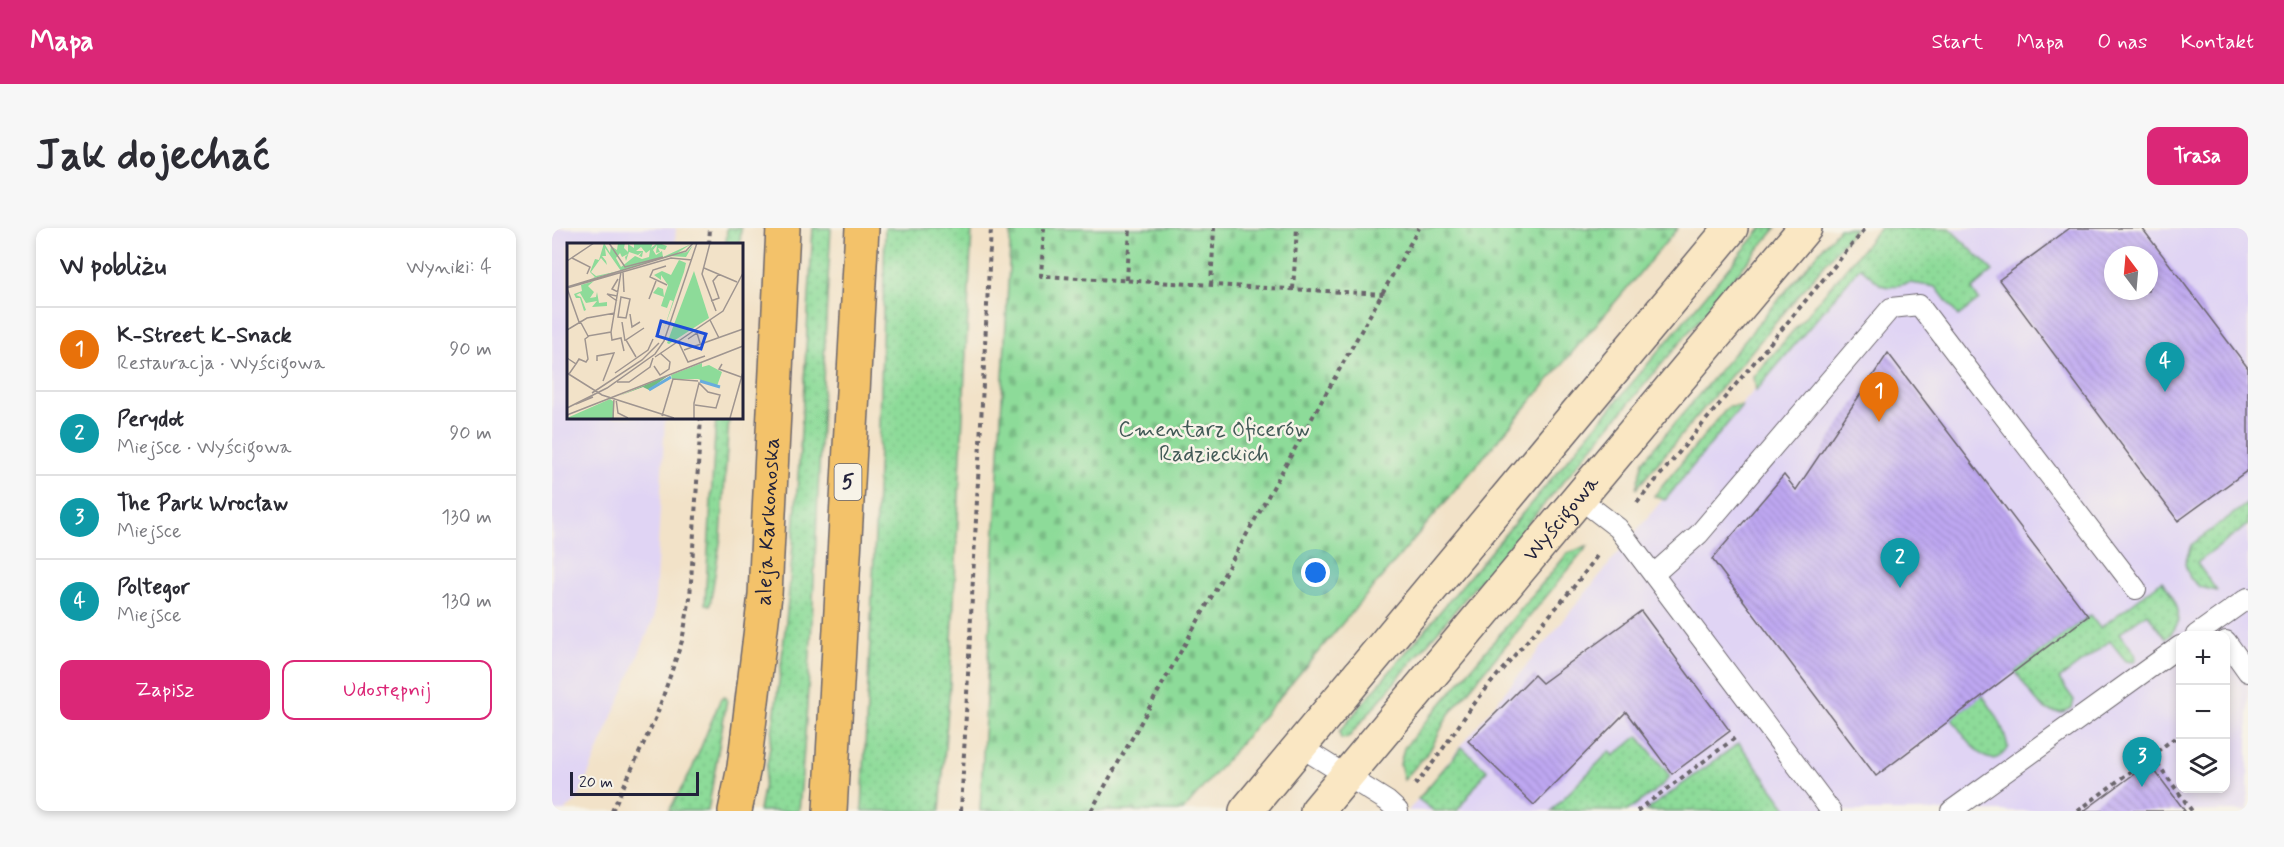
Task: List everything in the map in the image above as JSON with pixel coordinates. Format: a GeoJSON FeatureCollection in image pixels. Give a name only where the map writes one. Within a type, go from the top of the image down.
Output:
{"type":"FeatureCollection","features":[{"type":"Feature","properties":{"kind":"main road","name":"aleja Karkonoska"},"geometry":{"type":"LineString","coordinates":[[735,811],[744,767],[765,595],[783,228]]}},
{"type":"Feature","properties":{"kind":"main road","name":"5"},"geometry":{"type":"LineString","coordinates":[[830,811],[862,228]]}},
{"type":"Feature","properties":{"kind":"main road"},"geometry":{"type":"LineString","coordinates":[[1246,811],[1731,228]]}},
{"type":"Feature","properties":{"kind":"main road","name":"Wyścigowa"},"geometry":{"type":"LineString","coordinates":[[1317,811],[1805,228]]}},
{"type":"Feature","properties":{"kind":"lane"},"geometry":{"type":"LineString","coordinates":[[1654,574],[1699,534],[1891,308],[1919,305],[2136,589]]}},
{"type":"Feature","properties":{"kind":"lane"},"geometry":{"type":"LineString","coordinates":[[1579,498],[1618,528],[1831,811]]}},
{"type":"Feature","properties":{"kind":"lane"},"geometry":{"type":"LineString","coordinates":[[2217,629],[2248,598]]}},
{"type":"Feature","properties":{"kind":"lane"},"geometry":{"type":"LineString","coordinates":[[2230,646],[2248,672]]}},
{"type":"Feature","properties":{"kind":"lane"},"geometry":{"type":"LineString","coordinates":[[1951,811],[2176,650]]}},
{"type":"Feature","properties":{"kind":"lane"},"geometry":{"type":"LineString","coordinates":[[1299,746],[1347,775],[1398,811]]}},
{"type":"Feature","properties":{"kind":"path"},"geometry":{"type":"LineString","coordinates":[[709,243],[710,228]]}},
{"type":"Feature","properties":{"kind":"path"},"geometry":{"type":"LineString","coordinates":[[961,811],[991,228]]}},
{"type":"Feature","properties":{"kind":"path"},"geometry":{"type":"LineString","coordinates":[[1044,228],[1041,276],[1383,294]]}},
{"type":"Feature","properties":{"kind":"path"},"geometry":{"type":"LineString","coordinates":[[1127,280],[1130,228]]}},
{"type":"Feature","properties":{"kind":"path"},"geometry":{"type":"LineString","coordinates":[[1211,285],[1214,228]]}},
{"type":"Feature","properties":{"kind":"path"},"geometry":{"type":"LineString","coordinates":[[1293,289],[1297,228]]}},
{"type":"Feature","properties":{"kind":"path"},"geometry":{"type":"LineString","coordinates":[[1091,811],[1419,228]]}},
{"type":"Feature","properties":{"kind":"path"},"geometry":{"type":"LineString","coordinates":[[1633,508],[1866,228]]}},
{"type":"Feature","properties":{"kind":"path"},"geometry":{"type":"LineString","coordinates":[[612,811],[656,717],[682,641],[690,598],[701,418]]}},
{"type":"Feature","properties":{"kind":"path"},"geometry":{"type":"LineString","coordinates":[[1409,792],[1436,761],[1477,700],[1583,577],[1600,552]]}},
{"type":"Feature","properties":{"kind":"path"},"geometry":{"type":"LineString","coordinates":[[1637,811],[1741,734]]}},
{"type":"Feature","properties":{"kind":"path"},"geometry":{"type":"LineString","coordinates":[[2078,811],[2176,738]]}},
{"type":"Feature","properties":{"kind":"path"},"geometry":{"type":"LineString","coordinates":[[2151,756],[2192,811]]}},
{"type":"Feature","properties":{"kind":"shaded area"},"geometry":{"type":"Polygon","coordinates":[[[552,228],[676,228],[675,243],[567,243],[567,418],[665,418],[654,618],[577,801],[564,811],[552,811],[552,228]]]}},
{"type":"Feature","properties":{"kind":"shaded area"},"geometry":{"type":"Polygon","coordinates":[[[1890,228],[2248,228],[2248,811],[1408,811],[1628,541],[1890,228]]]}},
{"type":"Feature","properties":{"kind":"green space"},"geometry":{"type":"Polygon","coordinates":[[[727,228],[741,228],[740,243],[726,243],[727,228]]]}},
{"type":"Feature","properties":{"kind":"green space"},"geometry":{"type":"Polygon","coordinates":[[[813,228],[831,228],[805,738],[799,811],[759,811],[771,739],[789,593],[813,228]]]}},
{"type":"Feature","properties":{"kind":"green space"},"geometry":{"type":"Polygon","coordinates":[[[885,228],[972,228],[950,683],[940,811],[862,811],[880,427],[885,228]]]}},
{"type":"Feature","properties":{"kind":"green space","name":"Cmentarz Oficerów Radzieckich"},"geometry":{"type":"Polygon","coordinates":[[[1011,228],[1678,228],[1183,811],[980,811],[1011,228]]]}},
{"type":"Feature","properties":{"kind":"green space"},"geometry":{"type":"Polygon","coordinates":[[[1762,228],[1776,228],[1348,738],[1341,739],[1339,732],[1762,228]]]}},
{"type":"Feature","properties":{"kind":"green space"},"geometry":{"type":"Polygon","coordinates":[[[1839,228],[1855,228],[1636,489],[1643,461],[1839,228]]]}},
{"type":"Feature","properties":{"kind":"green space"},"geometry":{"type":"Polygon","coordinates":[[[1880,228],[1949,228],[1993,271],[1972,289],[1979,300],[1958,316],[1936,287],[1911,283],[1889,287],[1881,285],[1860,267],[1756,391],[1754,377],[1880,228]]]}},
{"type":"Feature","properties":{"kind":"green space"},"geometry":{"type":"Polygon","coordinates":[[[1742,406],[1665,500],[1654,496],[1728,407],[1742,406]]]}},
{"type":"Feature","properties":{"kind":"green space"},"geometry":{"type":"Polygon","coordinates":[[[716,418],[729,418],[721,537],[710,605],[705,604],[716,418]]]}},
{"type":"Feature","properties":{"kind":"green space"},"geometry":{"type":"Polygon","coordinates":[[[2248,503],[2248,525],[2197,563],[2217,591],[2200,587],[2190,578],[2185,564],[2191,545],[2248,503]]]}},
{"type":"Feature","properties":{"kind":"green space"},"geometry":{"type":"Polygon","coordinates":[[[1588,546],[1449,714],[1430,750],[1404,780],[1400,764],[1404,748],[1568,553],[1588,546]]]}},
{"type":"Feature","properties":{"kind":"green space"},"geometry":{"type":"Polygon","coordinates":[[[2162,581],[2178,610],[2177,624],[2166,639],[2147,613],[2120,633],[2135,654],[2134,662],[2126,661],[2110,641],[2059,679],[2074,700],[2072,708],[2062,712],[2053,712],[2038,703],[2015,671],[2090,615],[2100,628],[2162,581]]]}},
{"type":"Feature","properties":{"kind":"green space"},"geometry":{"type":"Polygon","coordinates":[[[1982,695],[1998,719],[2008,747],[2001,756],[1993,759],[1977,751],[1952,719],[1982,695]]]}},
{"type":"Feature","properties":{"kind":"green space"},"geometry":{"type":"Polygon","coordinates":[[[721,698],[727,699],[708,811],[669,811],[692,769],[721,698]]]}},
{"type":"Feature","properties":{"kind":"green space"},"geometry":{"type":"Polygon","coordinates":[[[1638,736],[1670,776],[1663,785],[1627,811],[1551,811],[1610,751],[1614,756],[1638,736]]]}},
{"type":"Feature","properties":{"kind":"green space"},"geometry":{"type":"Polygon","coordinates":[[[1739,743],[1789,811],[1646,811],[1739,743]]]}},
{"type":"Feature","properties":{"kind":"green space"},"geometry":{"type":"Polygon","coordinates":[[[1462,747],[1487,770],[1457,811],[1434,811],[1418,799],[1462,747]]]}},
{"type":"Feature","properties":{"kind":"building"},"geometry":{"type":"Polygon","coordinates":[[[2070,228],[2142,228],[2156,246],[2104,246],[2104,300],[2158,300],[2158,249],[2248,368],[2248,470],[2178,521],[1999,280],[2070,228]]]}},
{"type":"Feature","properties":{"kind":"building"},"geometry":{"type":"Polygon","coordinates":[[[1888,353],[2088,616],[1876,776],[1712,559],[1784,475],[1796,490],[1888,353]]]}},
{"type":"Feature","properties":{"kind":"building"},"geometry":{"type":"Polygon","coordinates":[[[1641,611],[1730,731],[1672,774],[1626,712],[1534,805],[1468,741],[1534,675],[1542,683],[1641,611]]]}},
{"type":"Feature","properties":{"kind":"building"},"geometry":{"type":"Polygon","coordinates":[[[2149,763],[2185,811],[2084,811],[2149,763]]]}},
{"type":"Feature","properties":{"kind":"place","name":"Poltegor"},"geometry":{"type":"Point","coordinates":[2165,392]}},
{"type":"Feature","properties":{"kind":"place","name":"K-Street K-Snack"},"geometry":{"type":"Point","coordinates":[1879,422]}},
{"type":"Feature","properties":{"kind":"place","name":"Perydot"},"geometry":{"type":"Point","coordinates":[1900,588]}},
{"type":"Feature","properties":{"kind":"place","name":"The Park Wrocław"},"geometry":{"type":"Point","coordinates":[2142,787]}}]}
